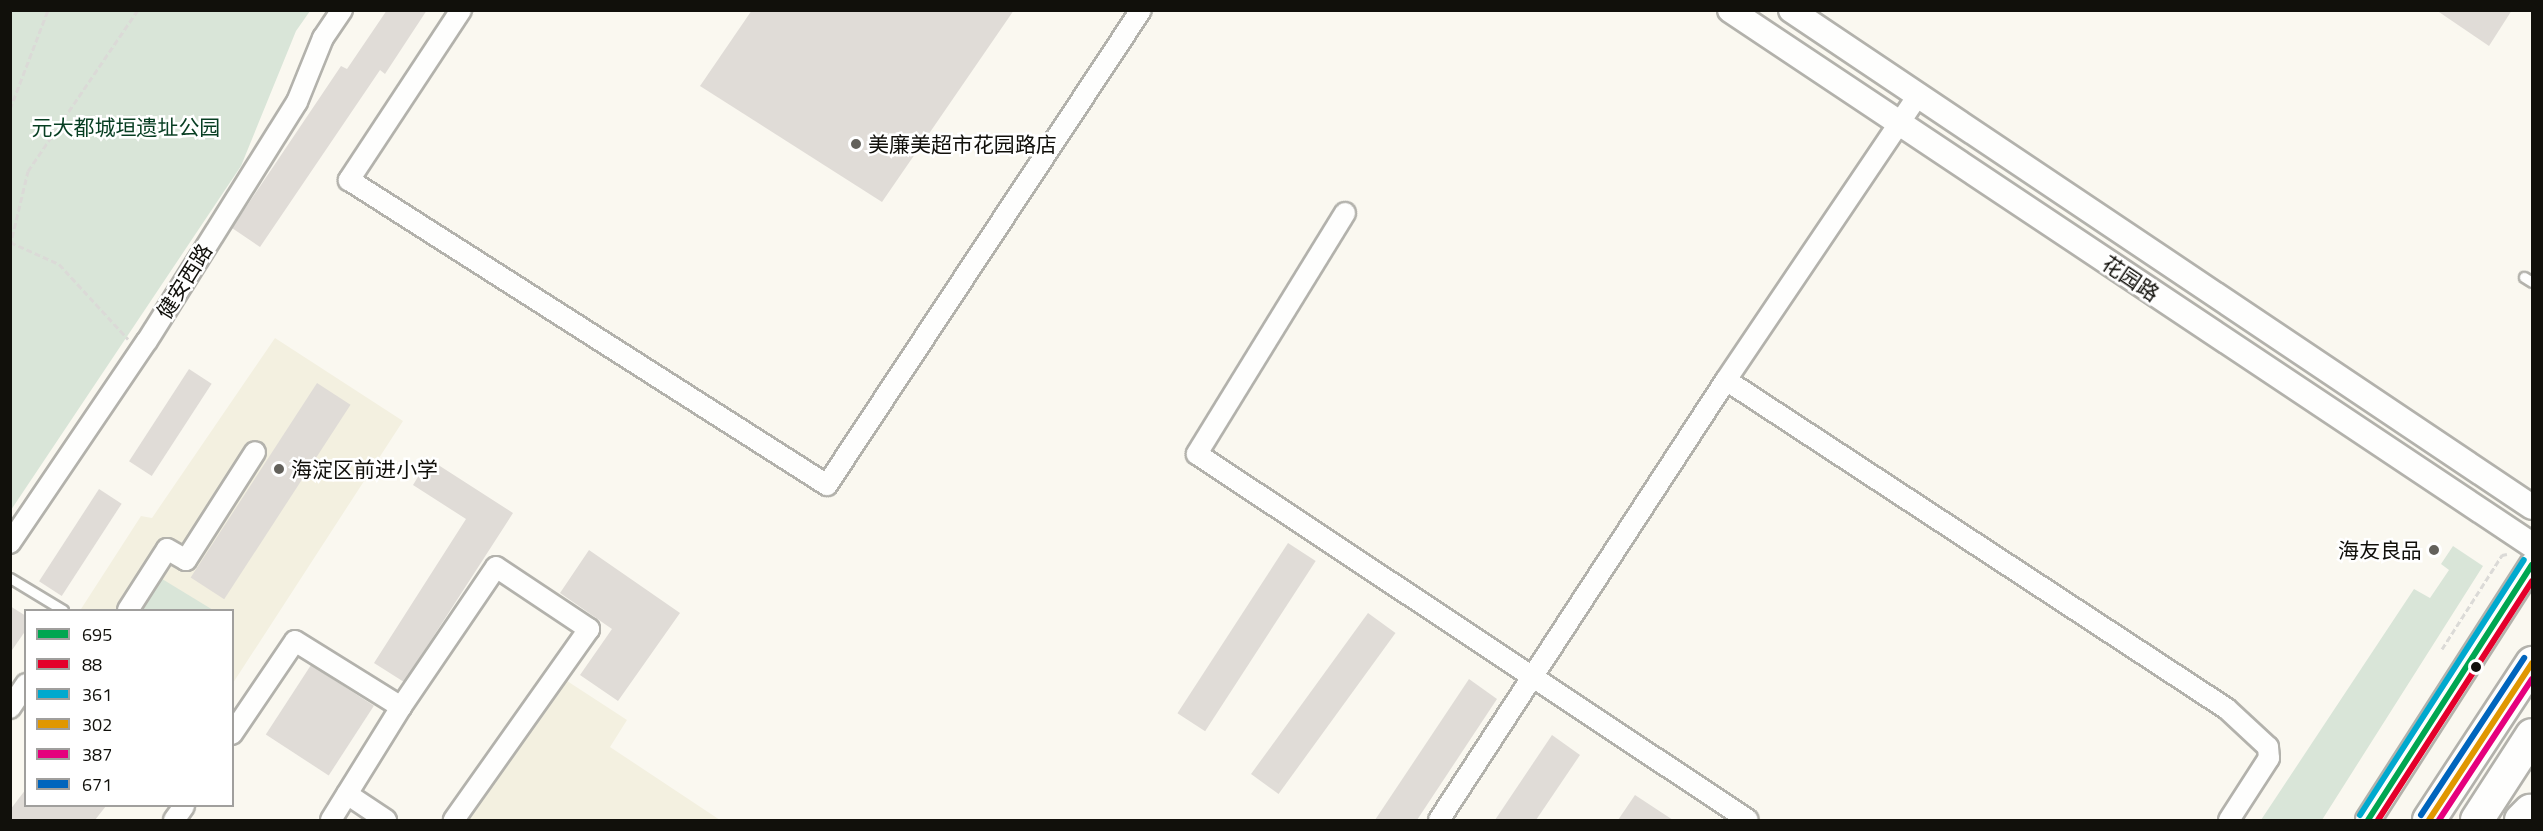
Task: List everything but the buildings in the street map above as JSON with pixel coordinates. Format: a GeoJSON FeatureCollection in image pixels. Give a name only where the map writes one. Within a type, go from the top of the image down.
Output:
{"type":"FeatureCollection","features":[{"type":"Feature","properties":{"kind":"highway"},"geometry":{"type":"LineString","coordinates":[[2429,820],[2532,663]]}},
{"type":"Feature","properties":{"kind":"highway"},"geometry":{"type":"LineString","coordinates":[[2477,820],[2532,735]]}},
{"type":"Feature","properties":{"kind":"street","name":"健安西路"},"geometry":{"type":"LineString","coordinates":[[10,543],[140,351],[297,102],[323,38],[342,10]]}},
{"type":"Feature","properties":{"kind":"street"},"geometry":{"type":"LineString","coordinates":[[461,10],[349,180],[827,484],[1141,10]]}},
{"type":"Feature","properties":{"kind":"street","name":"花园路"},"geometry":{"type":"LineString","coordinates":[[1730,10],[2050,223],[2526,554]]}},
{"type":"Feature","properties":{"kind":"street","name":"花园路"},"geometry":{"type":"LineString","coordinates":[[1791,10],[2532,507]]}},
{"type":"Feature","properties":{"kind":"street"},"geometry":{"type":"LineString","coordinates":[[1439,820],[1726,380],[1919,94]]}},
{"type":"Feature","properties":{"kind":"street"},"geometry":{"type":"LineString","coordinates":[[2050,223],[2068,195]]}},
{"type":"Feature","properties":{"kind":"street"},"geometry":{"type":"LineString","coordinates":[[1345,213],[1197,454],[1748,820]]}},
{"type":"Feature","properties":{"kind":"street"},"geometry":{"type":"LineString","coordinates":[[1726,380],[2227,709],[2268,747],[2269,758],[2229,820]]}},
{"type":"Feature","properties":{"kind":"street"},"geometry":{"type":"LineString","coordinates":[[129,609],[167,549],[186,560],[255,452]]}},
{"type":"Feature","properties":{"kind":"street"},"geometry":{"type":"LineString","coordinates":[[2368,820],[2526,554]]}},
{"type":"Feature","properties":{"kind":"street"},"geometry":{"type":"LineString","coordinates":[[330,820],[401,707],[496,567],[589,629],[454,820]]}},
{"type":"Feature","properties":{"kind":"street"},"geometry":{"type":"LineString","coordinates":[[234,731],[295,641],[401,707]]}},
{"type":"Feature","properties":{"kind":"street"},"geometry":{"type":"LineString","coordinates":[[10,708],[24,687]]}},
{"type":"Feature","properties":{"kind":"street"},"geometry":{"type":"LineString","coordinates":[[347,794],[386,820]]}},
{"type":"Feature","properties":{"kind":"street"},"geometry":{"type":"LineString","coordinates":[[174,820],[183,807]]}},
{"type":"Feature","properties":{"kind":"lane"},"geometry":{"type":"LineString","coordinates":[[10,578],[61,609]]}},
{"type":"Feature","properties":{"kind":"path"},"geometry":{"type":"LineString","coordinates":[[10,109],[48,10]]}},
{"type":"Feature","properties":{"kind":"path"},"geometry":{"type":"LineString","coordinates":[[138,10],[28,171],[11,244],[59,264],[140,351]]}},
{"type":"Feature","properties":{"kind":"path"},"geometry":{"type":"LineString","coordinates":[[2442,649],[2502,555],[2526,554]]}},
{"type":"Feature","properties":{"kind":"shaded area","name":"海淀区前进小学"},"geometry":{"type":"Polygon","coordinates":[[[275,338],[403,421],[234,681],[234,609],[81,609],[141,516],[152,518],[275,338]]]}},
{"type":"Feature","properties":{"kind":"shaded area"},"geometry":{"type":"Polygon","coordinates":[[[561,677],[627,720],[610,747],[720,820],[467,820],[561,677]]]}},
{"type":"Feature","properties":{"kind":"green space","name":"元大都城垣遗址公园"},"geometry":{"type":"Polygon","coordinates":[[[11,10],[310,11],[296,31],[241,166],[11,510],[11,10]]]}},
{"type":"Feature","properties":{"kind":"green space"},"geometry":{"type":"Polygon","coordinates":[[[2453,546],[2483,566],[2322,820],[2261,820],[2414,589],[2430,598],[2449,570],[2441,564],[2453,546]]]}},
{"type":"Feature","properties":{"kind":"green space"},"geometry":{"type":"Polygon","coordinates":[[[154,574],[211,609],[132,609],[154,574]]]}},
{"type":"Feature","properties":{"kind":"transit line","name":"361"},"geometry":{"type":"LineString","coordinates":[[2360,815],[2524,560]]}},
{"type":"Feature","properties":{"kind":"transit line","name":"695"},"geometry":{"type":"LineString","coordinates":[[2368,820],[2532,565]]}},
{"type":"Feature","properties":{"kind":"transit line","name":"88"},"geometry":{"type":"LineString","coordinates":[[2378,820],[2532,581]]}},
{"type":"Feature","properties":{"kind":"transit line","name":"671"},"geometry":{"type":"LineString","coordinates":[[2421,815],[2524,658]]}},
{"type":"Feature","properties":{"kind":"transit line","name":"302"},"geometry":{"type":"LineString","coordinates":[[2429,820],[2532,663]]}},
{"type":"Feature","properties":{"kind":"transit line","name":"387"},"geometry":{"type":"LineString","coordinates":[[2439,820],[2532,679]]}},
{"type":"Feature","properties":{"kind":"place","name":"美廉美超市花园路店"},"geometry":{"type":"Point","coordinates":[856,144]}},
{"type":"Feature","properties":{"kind":"place","name":"海淀区前进小学"},"geometry":{"type":"Point","coordinates":[279,469]}},
{"type":"Feature","properties":{"kind":"place","name":"海友良品"},"geometry":{"type":"Point","coordinates":[2434,550]}}]}
